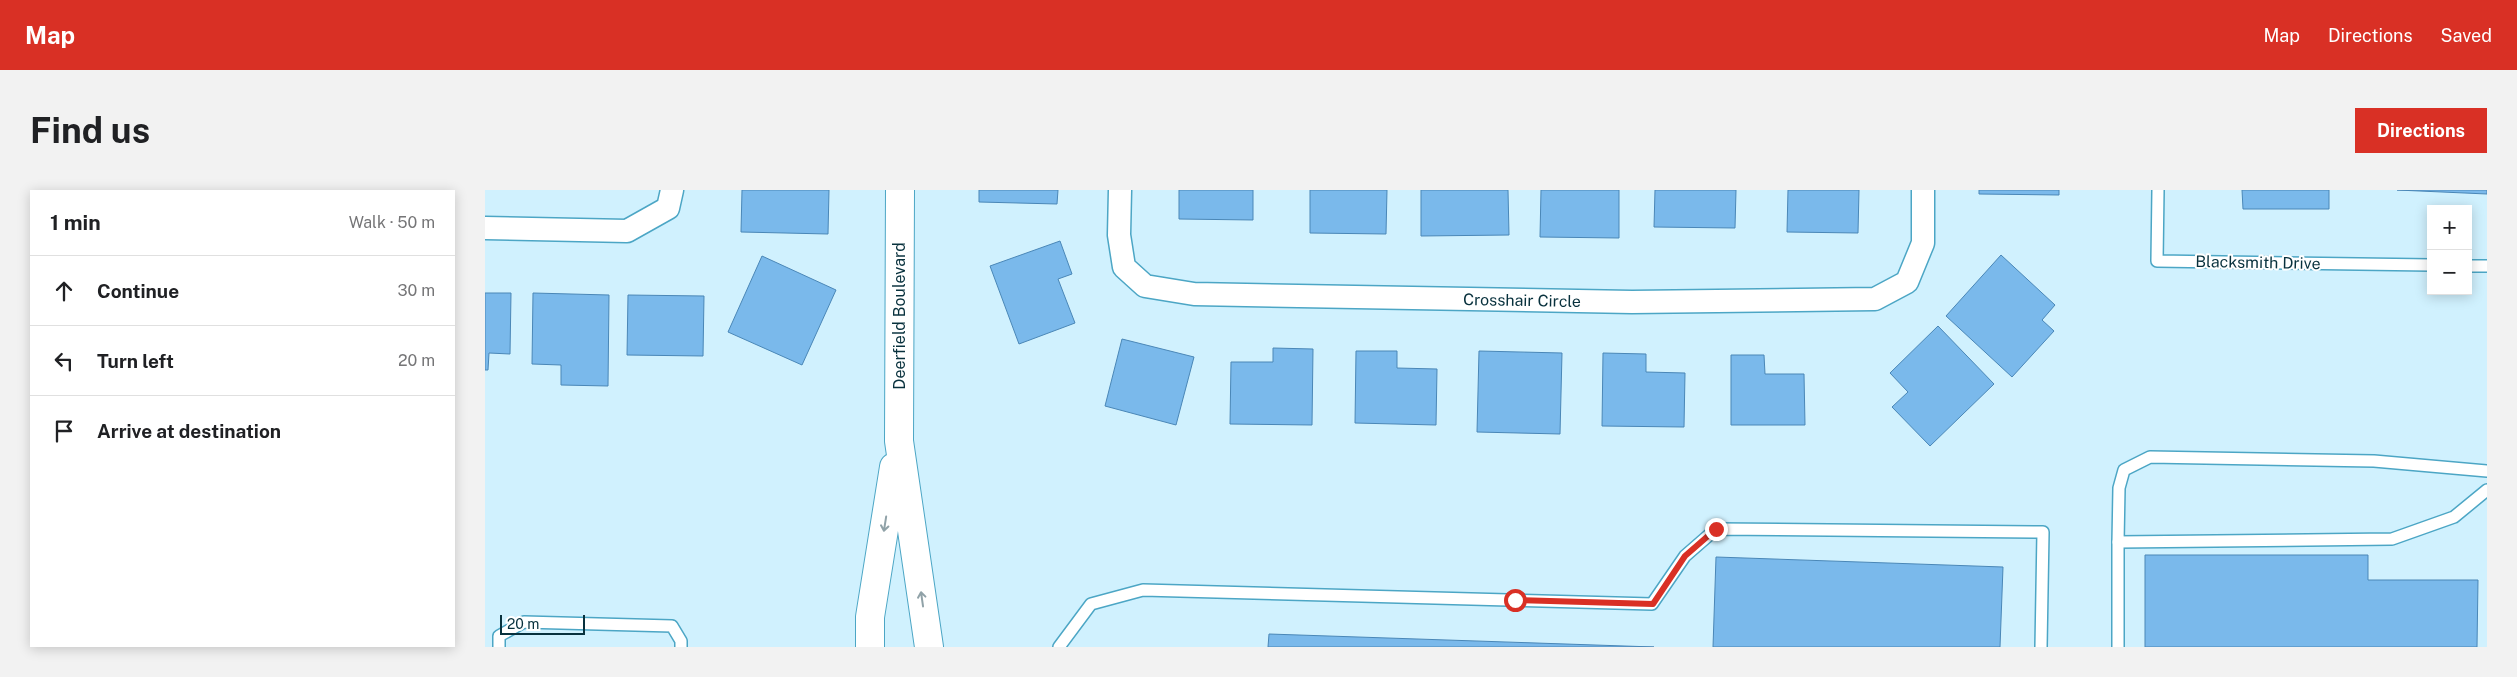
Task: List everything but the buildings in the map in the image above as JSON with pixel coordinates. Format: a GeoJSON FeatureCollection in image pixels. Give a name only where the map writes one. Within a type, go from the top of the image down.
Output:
{"type":"FeatureCollection","features":[{"type":"Feature","properties":{"kind":"street"},"geometry":{"type":"LineString","coordinates":[[485,228],[627,231],[669,208],[672,190]]}},
{"type":"Feature","properties":{"kind":"street","name":"Deerfield Boulevard"},"geometry":{"type":"LineString","coordinates":[[900,190],[899,441],[929,647]]}},
{"type":"Feature","properties":{"kind":"street","name":"Crosshair Circle"},"geometry":{"type":"LineString","coordinates":[[1120,190],[1119,235],[1123,267],[1145,286],[1194,294],[1632,302],[1875,299],[1907,282],[1923,243],[1923,190]]}},
{"type":"Feature","properties":{"kind":"street","name":"Deerfield Boulevard"},"geometry":{"type":"LineString","coordinates":[[870,647],[870,617],[899,441]]}},
{"type":"Feature","properties":{"kind":"lane","name":"Blacksmith Drive"},"geometry":{"type":"LineString","coordinates":[[2157,190],[2157,260],[2427,265]]}},
{"type":"Feature","properties":{"kind":"lane"},"geometry":{"type":"LineString","coordinates":[[2472,266],[2487,266]]}},
{"type":"Feature","properties":{"kind":"lane"},"geometry":{"type":"LineString","coordinates":[[2118,647],[2119,488],[2124,470],[2151,458],[2374,461],[2487,471]]}},
{"type":"Feature","properties":{"kind":"lane"},"geometry":{"type":"LineString","coordinates":[[2118,542],[2392,539],[2454,517],[2487,490]]}},
{"type":"Feature","properties":{"kind":"lane"},"geometry":{"type":"LineString","coordinates":[[1059,647],[1091,604],[1143,590],[1653,604],[1685,556],[1716,529],[2043,532],[2041,647]]}},
{"type":"Feature","properties":{"kind":"lane"},"geometry":{"type":"LineString","coordinates":[[499,647],[499,636],[524,622],[672,626],[681,642],[681,647]]}},
{"type":"Feature","properties":{"kind":"route"},"geometry":{"type":"LineString","coordinates":[[1515,600],[1653,604],[1685,556],[1716,529]]}}]}
